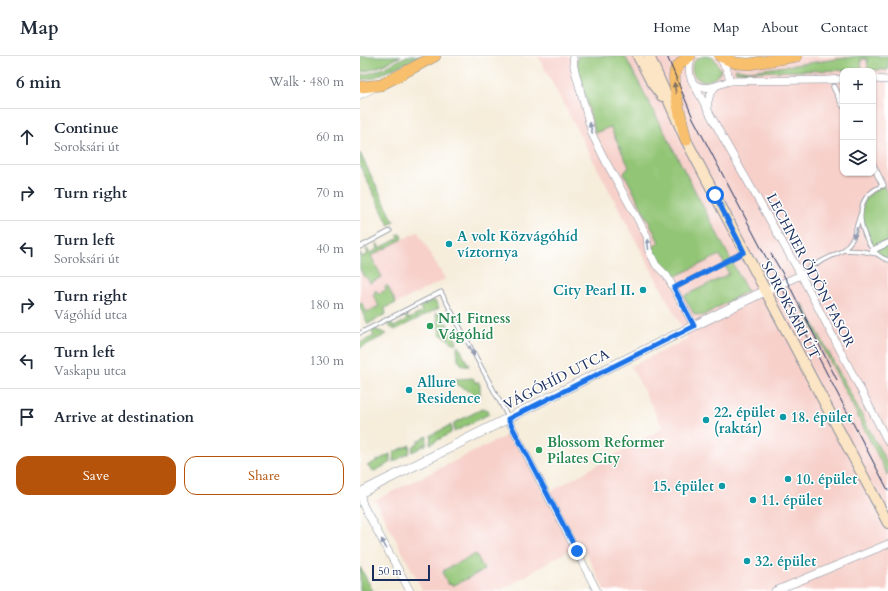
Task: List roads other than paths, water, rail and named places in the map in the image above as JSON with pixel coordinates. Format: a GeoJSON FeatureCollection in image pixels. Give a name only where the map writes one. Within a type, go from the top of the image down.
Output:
{"type":"FeatureCollection","features":[{"type":"Feature","properties":{"kind":"main road"},"geometry":{"type":"LineString","coordinates":[[360,87],[381,85],[435,56]]}},
{"type":"Feature","properties":{"kind":"main road","name":"SOROKSÁRI ÚT"},"geometry":{"type":"LineString","coordinates":[[638,56],[652,84],[672,109]]}},
{"type":"Feature","properties":{"kind":"main road","name":"SOROKSÁRI ÚT"},"geometry":{"type":"LineString","coordinates":[[649,56],[686,140],[888,523]]}},
{"type":"Feature","properties":{"kind":"main road"},"geometry":{"type":"LineString","coordinates":[[686,140],[674,85],[674,75],[680,64],[691,56]]}},
{"type":"Feature","properties":{"kind":"main road"},"geometry":{"type":"LineString","coordinates":[[719,56],[736,63],[749,64],[797,56]]}},
{"type":"Feature","properties":{"kind":"street"},"geometry":{"type":"LineString","coordinates":[[574,56],[574,66],[592,134],[647,236],[648,249],[656,265],[667,276],[694,326]]}},
{"type":"Feature","properties":{"kind":"street","name":"LECHNER ÖDÖN FASOR"},"geometry":{"type":"LineString","coordinates":[[691,56],[688,72],[694,85],[800,275],[888,442]]}},
{"type":"Feature","properties":{"kind":"street"},"geometry":{"type":"LineString","coordinates":[[719,56],[727,70],[730,81]]}},
{"type":"Feature","properties":{"kind":"street"},"geometry":{"type":"LineString","coordinates":[[694,85],[700,88],[707,88],[715,87],[730,81],[840,79]]}},
{"type":"Feature","properties":{"kind":"street"},"geometry":{"type":"LineString","coordinates":[[876,79],[888,80]]}},
{"type":"Feature","properties":{"kind":"street"},"geometry":{"type":"LineString","coordinates":[[360,96],[381,85]]}},
{"type":"Feature","properties":{"kind":"street"},"geometry":{"type":"LineString","coordinates":[[708,111],[708,100],[710,93],[715,87]]}},
{"type":"Feature","properties":{"kind":"street"},"geometry":{"type":"LineString","coordinates":[[834,87],[842,104]]}},
{"type":"Feature","properties":{"kind":"street"},"geometry":{"type":"LineString","coordinates":[[876,172],[882,185]]}},
{"type":"Feature","properties":{"kind":"street"},"geometry":{"type":"LineString","coordinates":[[873,250],[888,243]]}},
{"type":"Feature","properties":{"kind":"street"},"geometry":{"type":"LineString","coordinates":[[765,291],[800,275]]}},
{"type":"Feature","properties":{"kind":"street","name":"VÁGÓHÍD UTCA"},"geometry":{"type":"LineString","coordinates":[[360,493],[765,291]]}},
{"type":"Feature","properties":{"kind":"street"},"geometry":{"type":"LineString","coordinates":[[508,419],[597,591]]}},
{"type":"Feature","properties":{"kind":"street"},"geometry":{"type":"LineString","coordinates":[[360,493],[363,505],[410,591]]}},
{"type":"Feature","properties":{"kind":"street"},"geometry":{"type":"LineString","coordinates":[[775,591],[888,544]]}},
{"type":"Feature","properties":{"kind":"lane"},"geometry":{"type":"LineString","coordinates":[[800,275],[810,267],[844,250],[853,238],[866,198],[871,192],[882,185]]}},
{"type":"Feature","properties":{"kind":"lane"},"geometry":{"type":"LineString","coordinates":[[861,212],[864,231],[873,250],[878,255]]}},
{"type":"Feature","properties":{"kind":"lane"},"geometry":{"type":"LineString","coordinates":[[360,247],[390,231]]}},
{"type":"Feature","properties":{"kind":"lane"},"geometry":{"type":"LineString","coordinates":[[844,250],[861,251],[878,255],[888,260]]}},
{"type":"Feature","properties":{"kind":"lane"},"geometry":{"type":"LineString","coordinates":[[674,288],[744,252]]}},
{"type":"Feature","properties":{"kind":"lane"},"geometry":{"type":"LineString","coordinates":[[360,333],[442,292],[508,419]]}},
{"type":"Feature","properties":{"kind":"tram line"},"geometry":{"type":"LineString","coordinates":[[667,56],[693,118],[888,490]]}},
{"type":"Feature","properties":{"kind":"tram line"},"geometry":{"type":"LineString","coordinates":[[771,254],[787,281],[837,380]]}},
{"type":"Feature","properties":{"kind":"place","name":"A volt Közvágóhíd víztornya"},"geometry":{"type":"Point","coordinates":[449,244]}},
{"type":"Feature","properties":{"kind":"place","name":"City Pearl II."},"geometry":{"type":"Point","coordinates":[643,290]}},
{"type":"Feature","properties":{"kind":"place","name":"Nr1 Fitness Vágóhíd"},"geometry":{"type":"Point","coordinates":[430,326]}},
{"type":"Feature","properties":{"kind":"place","name":"Allure Residence"},"geometry":{"type":"Point","coordinates":[409,390]}},
{"type":"Feature","properties":{"kind":"place","name":"18. épület"},"geometry":{"type":"Point","coordinates":[783,417]}},
{"type":"Feature","properties":{"kind":"place","name":"22. épület (raktár)"},"geometry":{"type":"Point","coordinates":[706,420]}},
{"type":"Feature","properties":{"kind":"place","name":"Blossom Reformer Pilates City"},"geometry":{"type":"Point","coordinates":[539,450]}},
{"type":"Feature","properties":{"kind":"place","name":"10. épület"},"geometry":{"type":"Point","coordinates":[788,479]}},
{"type":"Feature","properties":{"kind":"place","name":"15. épület"},"geometry":{"type":"Point","coordinates":[722,486]}},
{"type":"Feature","properties":{"kind":"place","name":"11. épület"},"geometry":{"type":"Point","coordinates":[753,500]}},
{"type":"Feature","properties":{"kind":"place","name":"32. épület"},"geometry":{"type":"Point","coordinates":[747,561]}}]}
